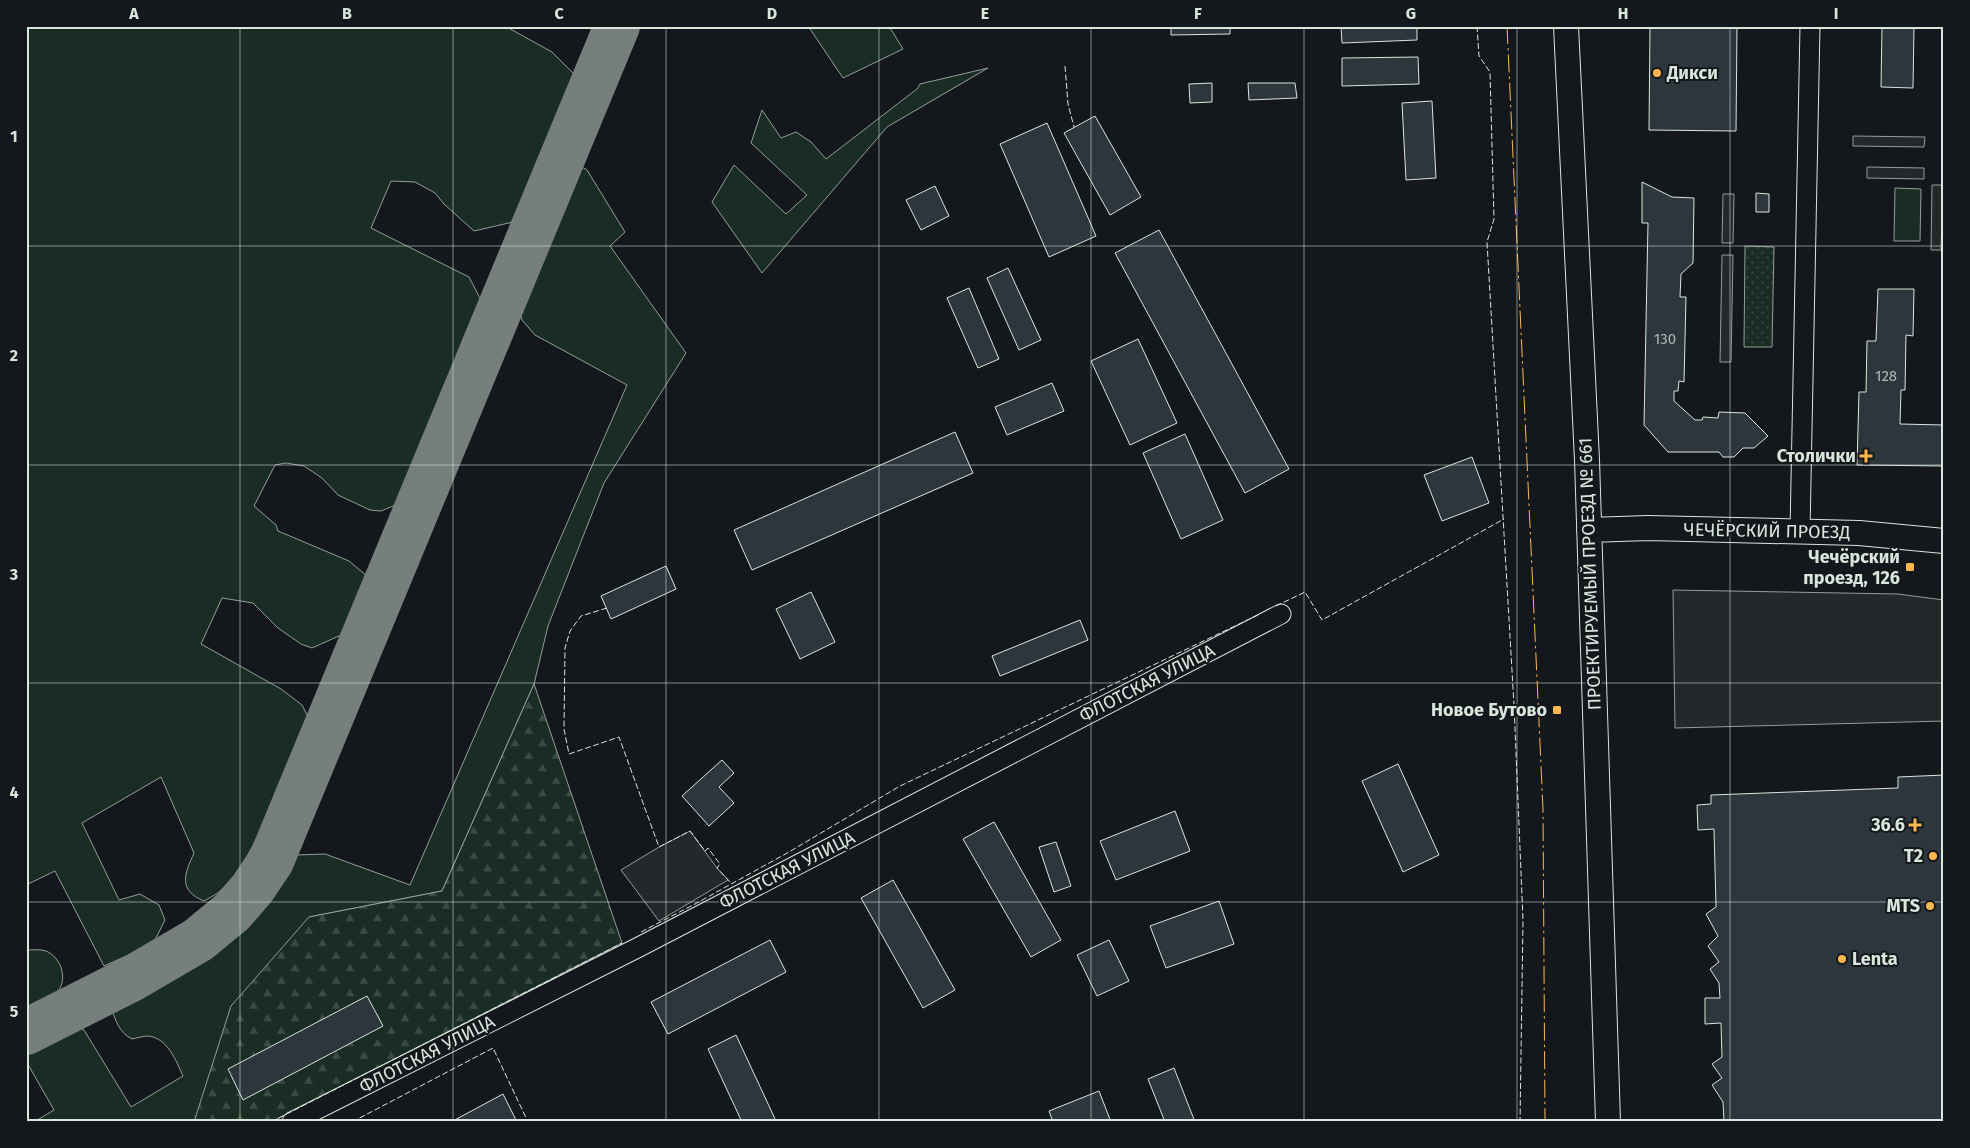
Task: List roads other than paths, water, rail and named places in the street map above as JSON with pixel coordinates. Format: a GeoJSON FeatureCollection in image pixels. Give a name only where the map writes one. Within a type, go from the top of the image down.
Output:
{"type":"FeatureCollection","features":[{"type":"Feature","properties":{"kind":"main road","name":"ПРОЕКТИРУЕМЫЙ ПРОЕЗД № 661"},"geometry":{"type":"LineString","coordinates":[[1566,26],[1586,432],[1608,1122]]}},
{"type":"Feature","properties":{"kind":"main road","name":"ЧЕЧЁРСКИЙ ПРОЕЗД"},"geometry":{"type":"LineString","coordinates":[[1589,530],[1648,528],[1800,531],[1859,533],[1944,541]]}},
{"type":"Feature","properties":{"kind":"street"},"geometry":{"type":"LineString","coordinates":[[1800,531],[1810,26]]}},
{"type":"Feature","properties":{"kind":"street","name":"ФЛОТСКАЯ УЛИЦА"},"geometry":{"type":"LineString","coordinates":[[292,1122],[639,947],[1281,614]]}},
{"type":"Feature","properties":{"kind":"place","name":"Дикси"},"geometry":{"type":"Point","coordinates":[1657,73]}},
{"type":"Feature","properties":{"kind":"place","name":"Столички"},"geometry":{"type":"Point","coordinates":[1866,456]}},
{"type":"Feature","properties":{"kind":"place","name":"Чечёрский проезд, 126"},"geometry":{"type":"Point","coordinates":[1910,567]}},
{"type":"Feature","properties":{"kind":"place","name":"Новое Бутово"},"geometry":{"type":"Point","coordinates":[1557,710]}},
{"type":"Feature","properties":{"kind":"place","name":"36.6"},"geometry":{"type":"Point","coordinates":[1915,825]}},
{"type":"Feature","properties":{"kind":"place","name":"T2"},"geometry":{"type":"Point","coordinates":[1933,856]}},
{"type":"Feature","properties":{"kind":"place","name":"MTS"},"geometry":{"type":"Point","coordinates":[1930,906]}},
{"type":"Feature","properties":{"kind":"place","name":"Lenta"},"geometry":{"type":"Point","coordinates":[1842,959]}}]}
